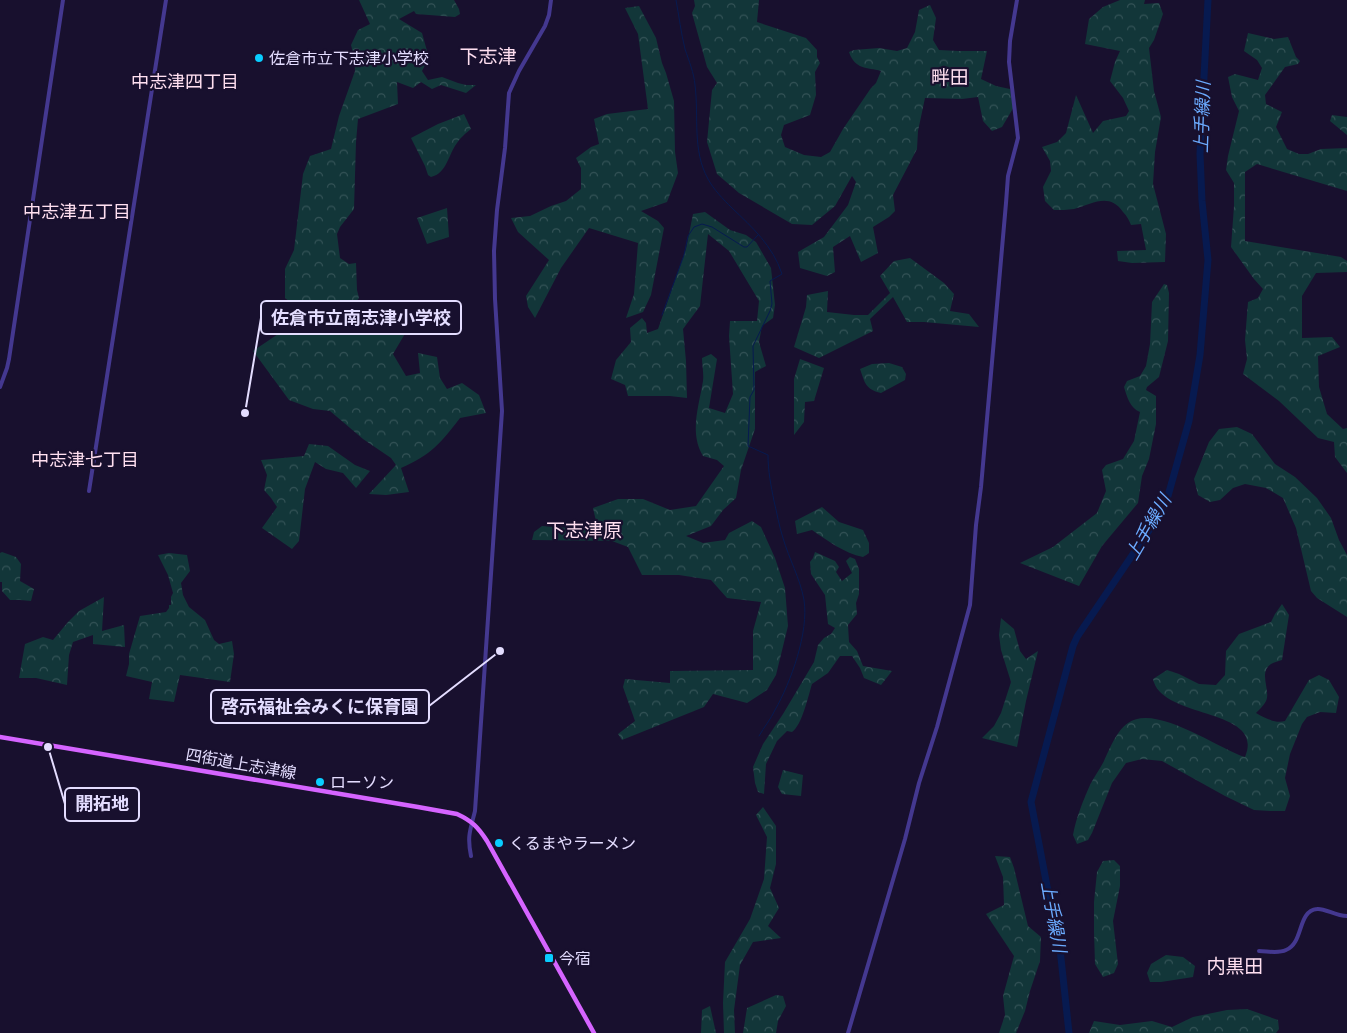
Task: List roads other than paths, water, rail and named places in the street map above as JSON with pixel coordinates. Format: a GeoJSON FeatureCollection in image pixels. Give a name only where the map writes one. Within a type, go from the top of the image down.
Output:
{"type":"FeatureCollection","features":[{"type":"Feature","properties":{"kind":"main road","name":"四街道上志津線"},"geometry":{"type":"LineString","coordinates":[[0,737],[446,812],[456,814],[473,822]]}},
{"type":"Feature","properties":{"kind":"main road"},"geometry":{"type":"LineString","coordinates":[[473,822],[494,853],[594,1033]]}},
{"type":"Feature","properties":{"kind":"street"},"geometry":{"type":"LineString","coordinates":[[0,387],[9,358],[63,0]]}},
{"type":"Feature","properties":{"kind":"street"},"geometry":{"type":"LineString","coordinates":[[90,491],[166,0]]}},
{"type":"Feature","properties":{"kind":"street"},"geometry":{"type":"LineString","coordinates":[[471,856],[468,842],[475,812],[502,411],[495,299],[494,251],[497,211],[510,93],[518,71],[545,26],[549,16],[551,0]]}},
{"type":"Feature","properties":{"kind":"street"},"geometry":{"type":"LineString","coordinates":[[848,1033],[937,727],[970,605],[1007,184],[1018,138],[1009,56],[1017,0]]}},
{"type":"Feature","properties":{"kind":"street"},"geometry":{"type":"LineString","coordinates":[[1259,951],[1281,952],[1287,950],[1296,940],[1306,914],[1316,909],[1322,909],[1340,916],[1347,916]]}},
{"type":"Feature","properties":{"kind":"waterway"},"geometry":{"type":"LineString","coordinates":[[676,0],[685,49],[694,80],[698,145],[703,168],[716,191],[767,246],[782,274],[770,281],[772,304],[753,346],[754,390],[750,397],[748,446],[768,455],[771,484],[779,524],[802,592],[805,613],[804,627],[793,671],[772,717],[759,736]]}},
{"type":"Feature","properties":{"kind":"waterway","name":"上手繰川"},"geometry":{"type":"LineString","coordinates":[[1069,1033],[1058,930],[1047,886],[1031,802],[1073,646],[1077,637],[1166,503],[1189,421],[1200,355],[1208,260],[1202,201],[1200,154],[1208,0]]}},
{"type":"Feature","properties":{"kind":"waterway"},"geometry":{"type":"LineString","coordinates":[[662,315],[684,255],[688,236],[694,227],[702,224],[712,227],[744,247],[747,247],[758,235]]}},
{"type":"Feature","properties":{"kind":"place","name":"佐倉市立下志津小学校"},"geometry":{"type":"Point","coordinates":[259,58]}},
{"type":"Feature","properties":{"kind":"place","name":"佐倉市立南志津小学校"},"geometry":{"type":"Point","coordinates":[245,413]}},
{"type":"Feature","properties":{"kind":"place","name":"啓示福祉会みくに保育園"},"geometry":{"type":"Point","coordinates":[500,651]}},
{"type":"Feature","properties":{"kind":"place","name":"開拓地"},"geometry":{"type":"Point","coordinates":[48,747]}},
{"type":"Feature","properties":{"kind":"place","name":"ローソン"},"geometry":{"type":"Point","coordinates":[320,782]}},
{"type":"Feature","properties":{"kind":"place","name":"くるまやラーメン"},"geometry":{"type":"Point","coordinates":[499,843]}},
{"type":"Feature","properties":{"kind":"place","name":"今宿"},"geometry":{"type":"Point","coordinates":[549,958]}},
{"type":"Feature","properties":{"kind":"district","name":"下志津"},"geometry":{"type":"Point","coordinates":[488,56]}},
{"type":"Feature","properties":{"kind":"district","name":"畔田"},"geometry":{"type":"Point","coordinates":[950,77]}},
{"type":"Feature","properties":{"kind":"district","name":"中志津四丁目"},"geometry":{"type":"Point","coordinates":[185,81]}},
{"type":"Feature","properties":{"kind":"district","name":"中志津五丁目"},"geometry":{"type":"Point","coordinates":[77,211]}},
{"type":"Feature","properties":{"kind":"district","name":"中志津七丁目"},"geometry":{"type":"Point","coordinates":[85,459]}},
{"type":"Feature","properties":{"kind":"district","name":"下志津原"},"geometry":{"type":"Point","coordinates":[584,530]}},
{"type":"Feature","properties":{"kind":"district","name":"内黒田"},"geometry":{"type":"Point","coordinates":[1235,966]}}]}
